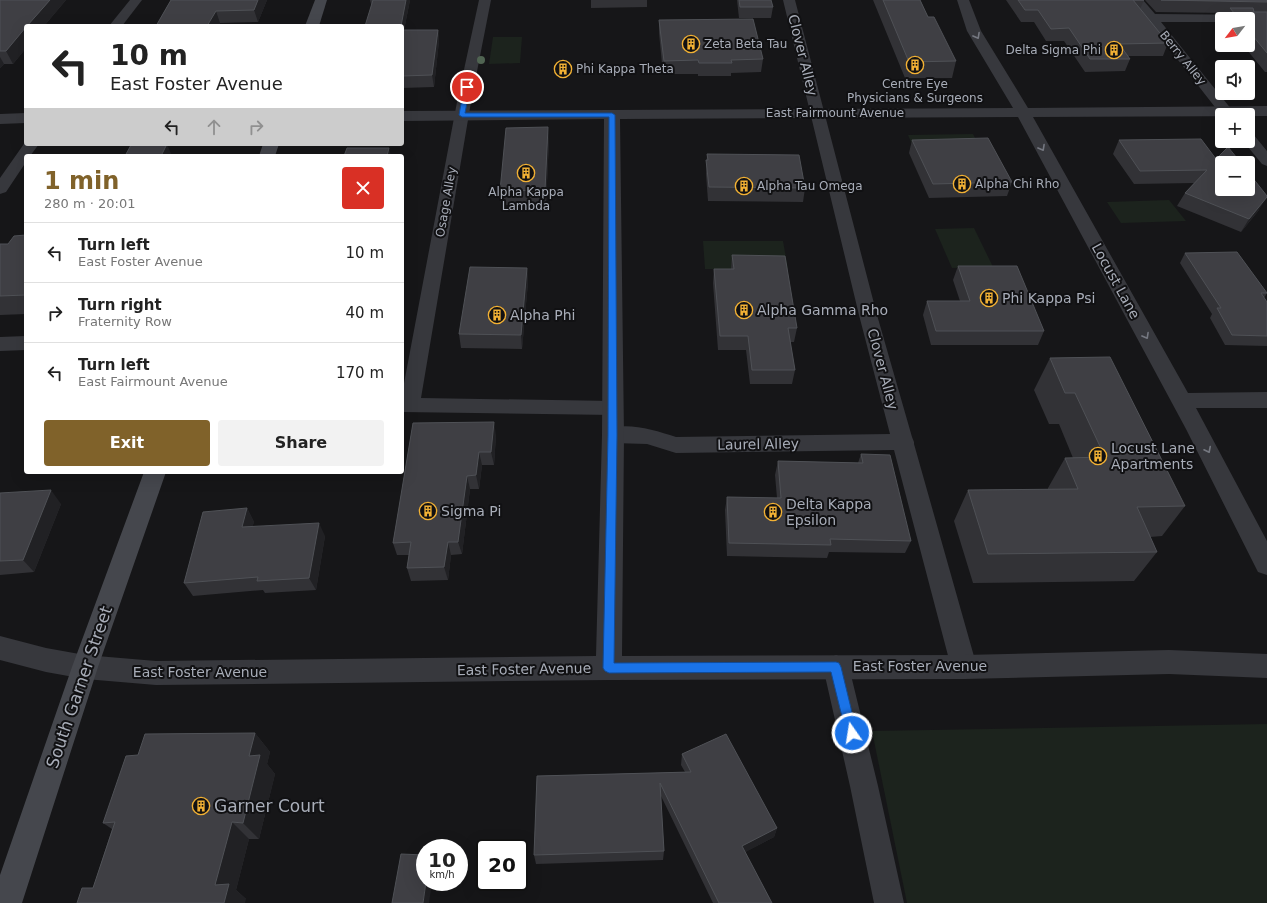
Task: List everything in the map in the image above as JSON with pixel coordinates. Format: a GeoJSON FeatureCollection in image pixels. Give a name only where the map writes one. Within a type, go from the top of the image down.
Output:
{"type":"FeatureCollection","features":[{"type":"Feature","properties":{"kind":"street"},"geometry":{"type":"LineString","coordinates":[[313,24],[321,0]]}},
{"type":"Feature","properties":{"kind":"street","name":"Locust Lane"},"geometry":{"type":"LineString","coordinates":[[963,0],[974,31],[1022,112],[1181,401],[1267,565]]}},
{"type":"Feature","properties":{"kind":"street","name":"East Fairmount Avenue"},"geometry":{"type":"LineString","coordinates":[[1255,112],[1267,111]]}},
{"type":"Feature","properties":{"kind":"street","name":"East Fairmount Avenue"},"geometry":{"type":"LineString","coordinates":[[404,116],[1022,112],[1215,113]]}},
{"type":"Feature","properties":{"kind":"street"},"geometry":{"type":"LineString","coordinates":[[609,668],[613,435],[612,115]]}},
{"type":"Feature","properties":{"kind":"street"},"geometry":{"type":"LineString","coordinates":[[0,119],[24,118]]}},
{"type":"Feature","properties":{"kind":"street"},"geometry":{"type":"LineString","coordinates":[[1181,401],[1267,400]]}},
{"type":"Feature","properties":{"kind":"street","name":"South Garner Street"},"geometry":{"type":"LineString","coordinates":[[5,902],[85,667],[154,474]]}},
{"type":"Feature","properties":{"kind":"street","name":"East Foster Avenue"},"geometry":{"type":"LineString","coordinates":[[0,648],[46,660],[85,667],[156,673],[609,668],[964,667],[1169,662],[1267,666]]}},
{"type":"Feature","properties":{"kind":"lane"},"geometry":{"type":"LineString","coordinates":[[117,24],[136,0]]}},
{"type":"Feature","properties":{"kind":"lane","name":"Osage Alley"},"geometry":{"type":"LineString","coordinates":[[406,405],[485,0]]}},
{"type":"Feature","properties":{"kind":"lane","name":"Clover Alley"},"geometry":{"type":"LineString","coordinates":[[790,0],[868,315],[904,442],[964,667]]}},
{"type":"Feature","properties":{"kind":"lane","name":"Berry Alley"},"geometry":{"type":"LineString","coordinates":[[1137,0],[1223,108]]}},
{"type":"Feature","properties":{"kind":"lane"},"geometry":{"type":"LineString","coordinates":[[1151,18],[1267,19]]}},
{"type":"Feature","properties":{"kind":"lane"},"geometry":{"type":"LineString","coordinates":[[0,189],[30,146]]}},
{"type":"Feature","properties":{"kind":"lane"},"geometry":{"type":"LineString","coordinates":[[1255,146],[1267,161]]}},
{"type":"Feature","properties":{"kind":"lane"},"geometry":{"type":"LineString","coordinates":[[0,344],[24,343]]}},
{"type":"Feature","properties":{"kind":"lane"},"geometry":{"type":"LineString","coordinates":[[406,405],[613,408]]}},
{"type":"Feature","properties":{"kind":"lane","name":"Laurel Alley"},"geometry":{"type":"LineString","coordinates":[[613,435],[647,436],[676,445],[904,442]]}},
{"type":"Feature","properties":{"kind":"lane"},"geometry":{"type":"LineString","coordinates":[[836,667],[864,786],[889,903]]}},
{"type":"Feature","properties":{"kind":"shaded area"},"geometry":{"type":"Polygon","coordinates":[[[493,37],[522,37],[520,63],[489,64],[493,37]]]}},
{"type":"Feature","properties":{"kind":"shaded area"},"geometry":{"type":"Polygon","coordinates":[[[973,134],[981,150],[915,151],[908,135],[973,134]]]}},
{"type":"Feature","properties":{"kind":"shaded area"},"geometry":{"type":"Polygon","coordinates":[[[1169,200],[1186,221],[1121,223],[1107,202],[1169,200]]]}},
{"type":"Feature","properties":{"kind":"shaded area"},"geometry":{"type":"Polygon","coordinates":[[[974,228],[993,267],[952,268],[935,229],[974,228]]]}},
{"type":"Feature","properties":{"kind":"shaded area"},"geometry":{"type":"Polygon","coordinates":[[[703,241],[783,241],[788,269],[705,269],[703,241]]]}},
{"type":"Feature","properties":{"kind":"shaded area"},"geometry":{"type":"Polygon","coordinates":[[[1267,724],[1267,903],[907,903],[872,731],[1267,724]]]}},
{"type":"Feature","properties":{"kind":"building"},"geometry":{"type":"Polygon","coordinates":[[[0,0],[50,0],[29,24],[24,24],[24,29],[6,51],[0,51],[0,0]]]}},
{"type":"Feature","properties":{"kind":"building"},"geometry":{"type":"Polygon","coordinates":[[[171,0],[258,0],[254,10],[216,11],[208,24],[157,24],[171,0]]]}},
{"type":"Feature","properties":{"kind":"building"},"geometry":{"type":"Polygon","coordinates":[[[373,0],[406,0],[401,24],[366,24],[373,0]]]}},
{"type":"Feature","properties":{"kind":"building"},"geometry":{"type":"Polygon","coordinates":[[[739,0],[771,0],[773,7],[740,7],[739,0]]]}},
{"type":"Feature","properties":{"kind":"building"},"geometry":{"type":"Polygon","coordinates":[[[883,0],[920,0],[928,17],[934,17],[956,61],[909,62],[883,0]]]}},
{"type":"Feature","properties":{"kind":"building"},"geometry":{"type":"Polygon","coordinates":[[[1018,0],[1133,0],[1168,43],[1119,44],[1130,59],[1090,59],[1069,28],[1051,29],[1038,10],[1025,10],[1018,0]]]}},
{"type":"Feature","properties":{"kind":"building"},"geometry":{"type":"Polygon","coordinates":[[[1161,0],[1267,0],[1267,2],[1161,0]]]}},
{"type":"Feature","properties":{"kind":"building"},"geometry":{"type":"Polygon","coordinates":[[[1230,8],[1253,8],[1254,12],[1233,12],[1230,8]]]}},
{"type":"Feature","properties":{"kind":"building"},"geometry":{"type":"Polygon","coordinates":[[[1255,12],[1267,12],[1267,53],[1255,38],[1255,12]]]}},
{"type":"Feature","properties":{"kind":"building"},"geometry":{"type":"Polygon","coordinates":[[[753,19],[763,59],[731,60],[732,63],[699,63],[698,60],[664,61],[659,20],[753,19]]]}},
{"type":"Feature","properties":{"kind":"building"},"geometry":{"type":"Polygon","coordinates":[[[404,30],[438,30],[432,75],[404,76],[404,30]]]}},
{"type":"Feature","properties":{"kind":"building","name":"Alpha Kappa Lambda"},"geometry":{"type":"Polygon","coordinates":[[[548,127],[545,190],[500,191],[506,128],[548,127]]]}},
{"type":"Feature","properties":{"kind":"building"},"geometry":{"type":"Polygon","coordinates":[[[988,138],[1012,182],[933,184],[912,140],[988,138]]]}},
{"type":"Feature","properties":{"kind":"building"},"geometry":{"type":"Polygon","coordinates":[[[1201,139],[1215,158],[1215,196],[1255,196],[1255,181],[1267,197],[1249,219],[1185,193],[1207,170],[1140,171],[1119,140],[1201,139]]]}},
{"type":"Feature","properties":{"kind":"building"},"geometry":{"type":"Polygon","coordinates":[[[130,146],[166,146],[162,154],[126,154],[130,146]]]}},
{"type":"Feature","properties":{"kind":"building"},"geometry":{"type":"Polygon","coordinates":[[[347,148],[389,148],[388,154],[345,154],[347,148]]]}},
{"type":"Feature","properties":{"kind":"building"},"geometry":{"type":"Polygon","coordinates":[[[1227,148],[1229,148],[1235,156],[1219,156],[1227,148]]]}},
{"type":"Feature","properties":{"kind":"building"},"geometry":{"type":"Polygon","coordinates":[[[707,154],[799,155],[805,188],[709,187],[706,160],[708,160],[707,154]]]}},
{"type":"Feature","properties":{"kind":"building"},"geometry":{"type":"Polygon","coordinates":[[[24,235],[24,295],[0,296],[0,244],[8,244],[14,236],[24,235]]]}},
{"type":"Feature","properties":{"kind":"building"},"geometry":{"type":"Polygon","coordinates":[[[1237,252],[1267,293],[1261,293],[1267,302],[1267,336],[1232,335],[1217,308],[1221,308],[1185,253],[1237,252]]]}},
{"type":"Feature","properties":{"kind":"building","name":"Alpha Gamma Rho"},"geometry":{"type":"Polygon","coordinates":[[[732,255],[785,256],[797,328],[788,328],[795,370],[752,370],[748,336],[720,336],[714,269],[734,269],[732,255]]]}},
{"type":"Feature","properties":{"kind":"building","name":"Phi Kappa Psi"},"geometry":{"type":"Polygon","coordinates":[[[958,266],[1017,266],[1044,331],[936,331],[927,301],[970,301],[958,266]]]}},
{"type":"Feature","properties":{"kind":"building"},"geometry":{"type":"Polygon","coordinates":[[[470,267],[527,268],[521,335],[459,334],[470,267]]]}},
{"type":"Feature","properties":{"kind":"building"},"geometry":{"type":"Polygon","coordinates":[[[1110,357],[1185,506],[1137,507],[1157,552],[988,554],[968,490],[1078,489],[1065,458],[1105,457],[1075,393],[1065,393],[1050,358],[1110,357]]]}},
{"type":"Feature","properties":{"kind":"building","name":"Sigma Pi"},"geometry":{"type":"Polygon","coordinates":[[[494,422],[491,452],[479,452],[476,475],[467,476],[458,542],[448,542],[444,567],[407,568],[411,542],[393,543],[413,423],[494,422]]]}},
{"type":"Feature","properties":{"kind":"building","name":"Delta Kappa Epsilon"},"geometry":{"type":"Polygon","coordinates":[[[861,454],[890,455],[911,541],[830,539],[831,545],[729,543],[727,497],[781,498],[778,461],[863,463],[861,454]]]}},
{"type":"Feature","properties":{"kind":"building"},"geometry":{"type":"Polygon","coordinates":[[[51,490],[23,560],[0,561],[0,493],[51,490]]]}},
{"type":"Feature","properties":{"kind":"building"},"geometry":{"type":"Polygon","coordinates":[[[247,508],[242,527],[319,523],[309,578],[257,581],[258,577],[184,583],[203,512],[247,508]]]}},
{"type":"Feature","properties":{"kind":"building","name":"Garner Court"},"geometry":{"type":"Polygon","coordinates":[[[255,733],[249,756],[260,755],[243,823],[232,822],[215,885],[229,884],[224,903],[77,903],[82,888],[93,888],[115,822],[103,823],[126,756],[138,755],[145,734],[255,733]]]}},
{"type":"Feature","properties":{"kind":"building"},"geometry":{"type":"Polygon","coordinates":[[[726,734],[777,828],[742,846],[772,903],[719,903],[660,783],[664,851],[534,855],[537,776],[691,772],[682,754],[726,734]]]}},
{"type":"Feature","properties":{"kind":"building"},"geometry":{"type":"Polygon","coordinates":[[[401,854],[416,855],[416,891],[425,891],[423,903],[392,903],[401,854]]]}},
{"type":"Feature","properties":{"kind":"place","name":"Zeta Beta Tau"},"geometry":{"type":"Point","coordinates":[691,44]}},
{"type":"Feature","properties":{"kind":"place","name":"Delta Sigma Phi"},"geometry":{"type":"Point","coordinates":[1114,50]}},
{"type":"Feature","properties":{"kind":"place","name":"Centre Eye Physicians & Surgeons"},"geometry":{"type":"Point","coordinates":[915,65]}},
{"type":"Feature","properties":{"kind":"place","name":"Phi Kappa Theta"},"geometry":{"type":"Point","coordinates":[563,69]}},
{"type":"Feature","properties":{"kind":"place","name":"Alpha Kappa Lambda"},"geometry":{"type":"Point","coordinates":[526,173]}},
{"type":"Feature","properties":{"kind":"place","name":"Alpha Chi Rho"},"geometry":{"type":"Point","coordinates":[962,184]}},
{"type":"Feature","properties":{"kind":"place","name":"Alpha Tau Omega"},"geometry":{"type":"Point","coordinates":[744,186]}},
{"type":"Feature","properties":{"kind":"place","name":"Phi Kappa Psi"},"geometry":{"type":"Point","coordinates":[989,298]}},
{"type":"Feature","properties":{"kind":"place","name":"Alpha Gamma Rho"},"geometry":{"type":"Point","coordinates":[744,310]}},
{"type":"Feature","properties":{"kind":"place","name":"Alpha Phi"},"geometry":{"type":"Point","coordinates":[497,315]}},
{"type":"Feature","properties":{"kind":"place","name":"Locust Lane Apartments"},"geometry":{"type":"Point","coordinates":[1098,456]}},
{"type":"Feature","properties":{"kind":"place","name":"Sigma Pi"},"geometry":{"type":"Point","coordinates":[428,511]}},
{"type":"Feature","properties":{"kind":"place","name":"Delta Kappa Epsilon"},"geometry":{"type":"Point","coordinates":[773,512]}},
{"type":"Feature","properties":{"kind":"place","name":"Garner Court"},"geometry":{"type":"Point","coordinates":[201,806]}},
{"type":"Feature","properties":{"kind":"route"},"geometry":{"type":"LineString","coordinates":[[467,87],[462,115],[612,115],[613,435],[609,668],[836,667],[852,733]]}}]}
